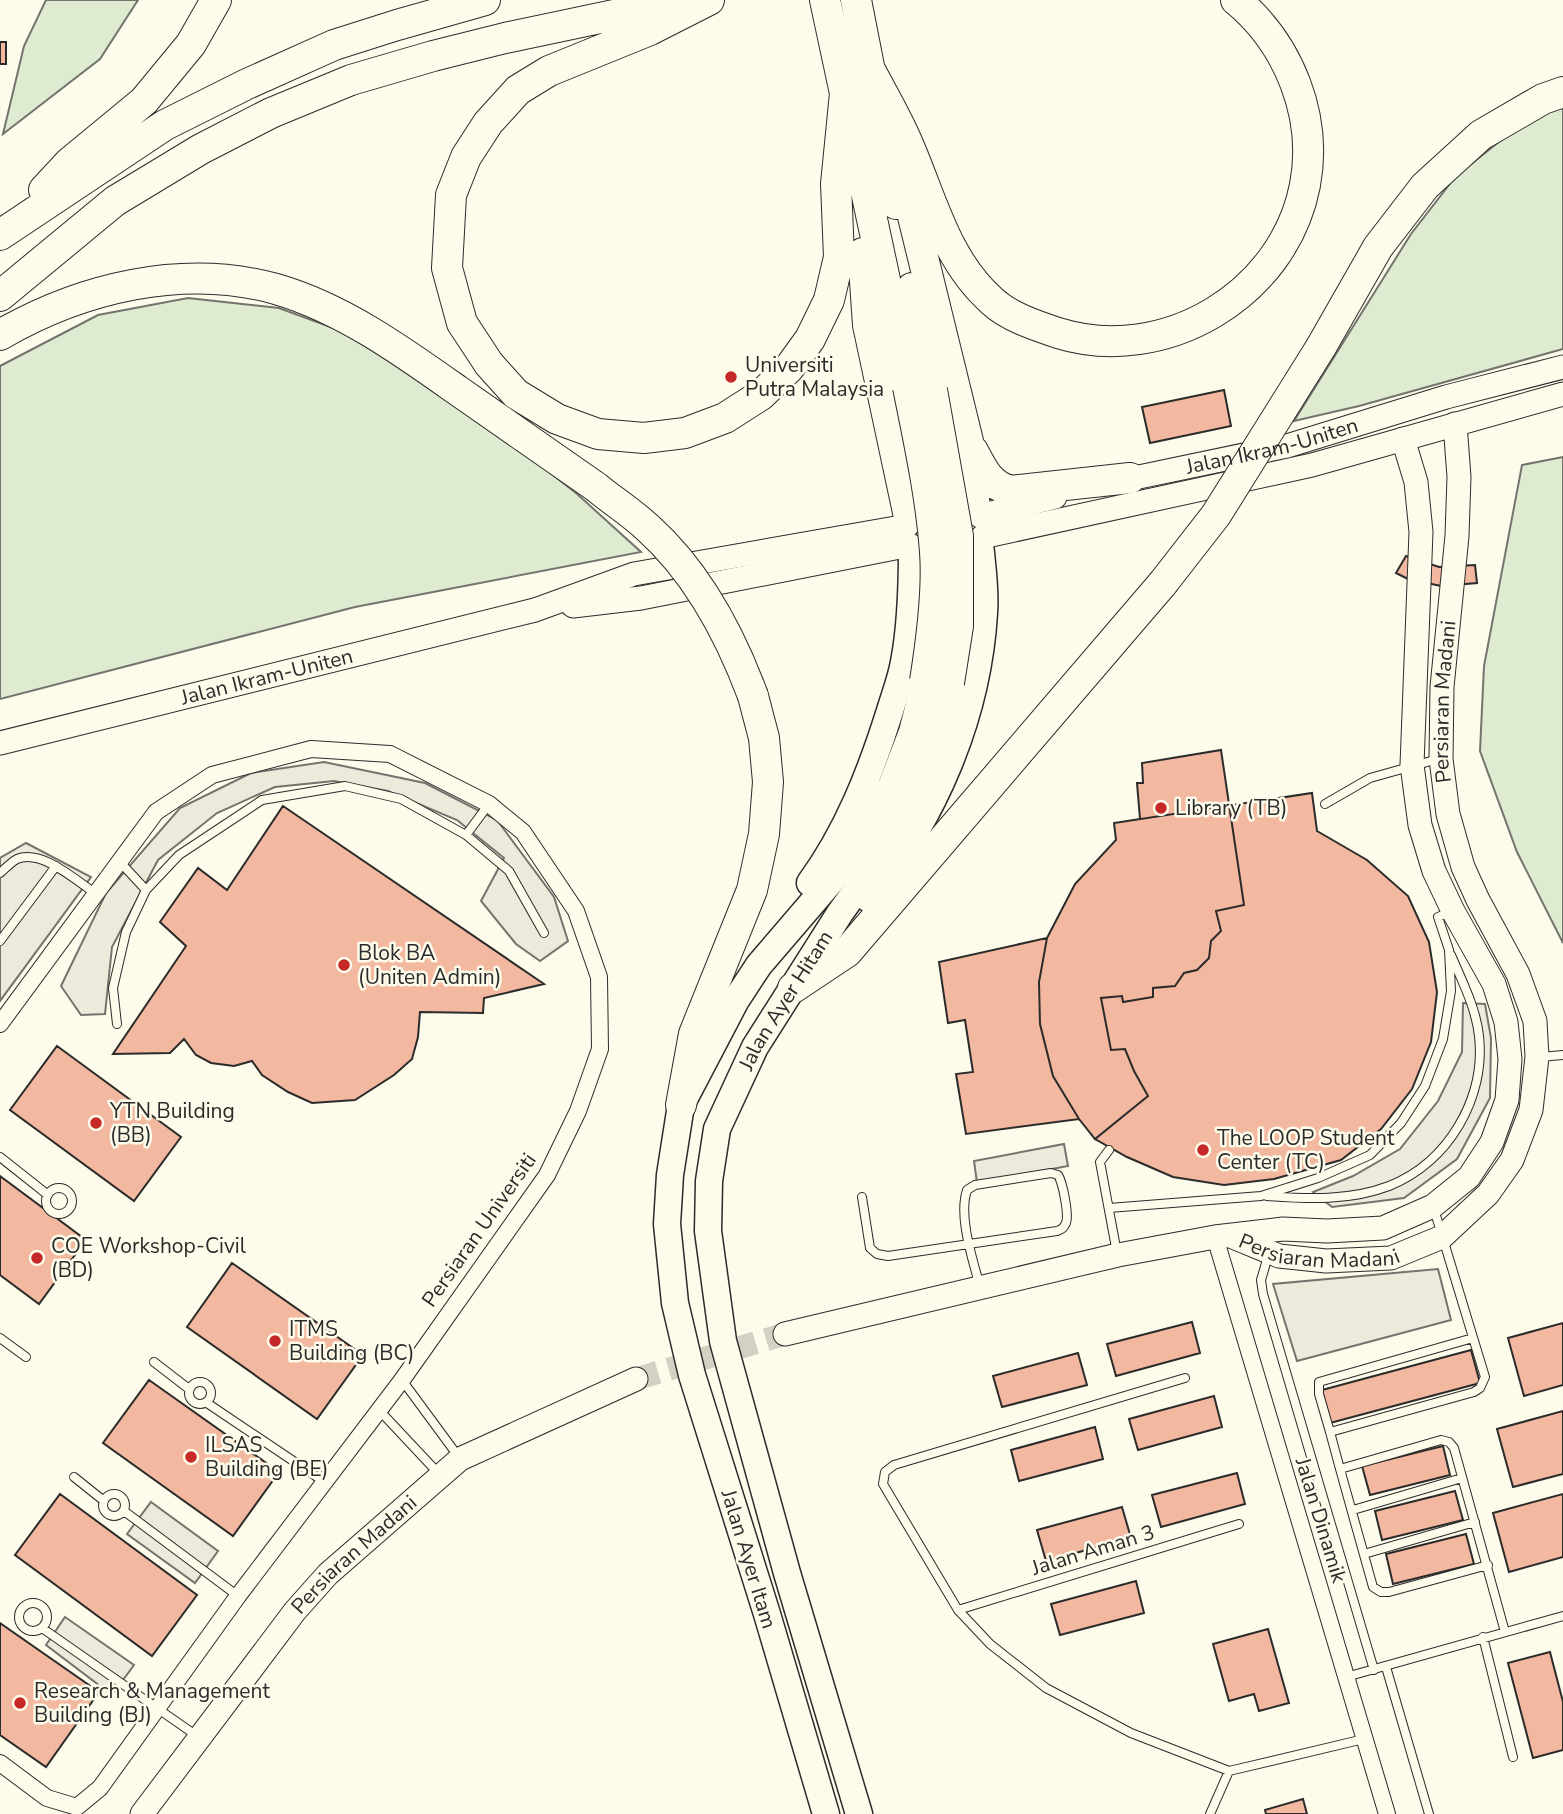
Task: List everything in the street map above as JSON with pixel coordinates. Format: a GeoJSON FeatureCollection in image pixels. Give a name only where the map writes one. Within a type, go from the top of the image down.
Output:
{"type":"FeatureCollection","features":[{"type":"Feature","properties":{"kind":"highway"},"geometry":{"type":"LineString","coordinates":[[4,232],[70,162],[144,101],[191,44],[216,0]]}},
{"type":"Feature","properties":{"kind":"highway"},"geometry":{"type":"LineString","coordinates":[[4,232],[165,125],[247,84],[334,45],[485,0]]}},
{"type":"Feature","properties":{"kind":"highway"},"geometry":{"type":"LineString","coordinates":[[0,296],[115,201],[201,149],[271,114],[351,80],[433,56],[685,0]]}},
{"type":"Feature","properties":{"kind":"highway"},"geometry":{"type":"LineString","coordinates":[[709,0],[650,30],[549,71],[518,90],[488,123],[466,157],[452,195],[447,268],[462,323],[489,364],[516,394],[557,419],[598,434],[644,438],[685,433],[725,418],[761,395],[789,368],[810,339],[829,300],[839,257],[836,184],[845,93]]}},
{"type":"Feature","properties":{"kind":"highway"},"geometry":{"type":"LineString","coordinates":[[825,0],[855,142],[958,536],[958,626],[937,682]]}},
{"type":"Feature","properties":{"kind":"highway"},"geometry":{"type":"LineString","coordinates":[[856,0],[877,108],[920,389]]}},
{"type":"Feature","properties":{"kind":"highway"},"geometry":{"type":"LineString","coordinates":[[869,68],[908,144],[930,204],[961,268],[993,303],[1035,325],[1079,339],[1126,342],[1160,337],[1191,325],[1229,304],[1254,280],[1279,250],[1305,186],[1309,147],[1305,112],[1291,71],[1271,38],[1250,12],[1236,0]]}},
{"type":"Feature","properties":{"kind":"highway"},"geometry":{"type":"LineString","coordinates":[[793,988],[847,952],[1163,583],[1216,515],[1321,347],[1378,247],[1424,186],[1481,135],[1543,99],[1563,92]]}},
{"type":"Feature","properties":{"kind":"highway"},"geometry":{"type":"LineString","coordinates":[[877,108],[894,144],[968,441],[979,526]]}},
{"type":"Feature","properties":{"kind":"highway"},"geometry":{"type":"LineString","coordinates":[[855,142],[853,179],[862,244],[868,325],[910,534]]}},
{"type":"Feature","properties":{"kind":"highway"},"geometry":{"type":"LineString","coordinates":[[0,335],[26,320],[91,293],[149,282],[213,279],[276,289],[340,315],[391,344],[596,487],[649,528],[686,569],[712,606],[735,648],[753,696],[764,738],[768,782],[764,834],[752,891],[694,1034],[681,1105]]}},
{"type":"Feature","properties":{"kind":"highway"},"geometry":{"type":"LineString","coordinates":[[968,441],[987,477],[996,486],[1010,491],[1130,478]]}},
{"type":"Feature","properties":{"kind":"main road"},"geometry":{"type":"LineString","coordinates":[[812,959],[836,942],[893,870],[938,789],[965,719],[978,671],[985,610],[979,526]]}},
{"type":"Feature","properties":{"kind":"main road"},"geometry":{"type":"LineString","coordinates":[[780,939],[786,915],[822,867],[851,814],[873,765],[904,664],[912,589],[910,534]]}},
{"type":"Feature","properties":{"kind":"main road","name":"Jalan Ayer Hitam"},"geometry":{"type":"LineString","coordinates":[[675,1303],[667,1224],[670,1175],[681,1105],[736,1000],[780,939],[837,874],[869,828],[892,784],[912,732],[937,682]]}},
{"type":"Feature","properties":{"kind":"main road","name":"Jalan Ayer Hitam"},"geometry":{"type":"LineString","coordinates":[[723,1340],[708,1231],[709,1181],[717,1129],[755,1047],[839,913],[896,829],[917,786],[934,741],[937,682]]}},
{"type":"Feature","properties":{"kind":"main road","name":"Jalan Ayer Itam"},"geometry":{"type":"LineString","coordinates":[[675,1303],[692,1375],[826,1814]]}},
{"type":"Feature","properties":{"kind":"main road","name":"Jalan Ayer Itam"},"geometry":{"type":"LineString","coordinates":[[723,1340],[787,1573],[859,1814]]}},
{"type":"Feature","properties":{"kind":"street","name":"Jalan Ikram-Uniten"},"geometry":{"type":"LineString","coordinates":[[979,526],[1130,478],[1287,446],[1446,397],[1563,367]]}},
{"type":"Feature","properties":{"kind":"street","name":"Jalan Ikram-Uniten"},"geometry":{"type":"LineString","coordinates":[[979,526],[1312,465],[1563,394]]}},
{"type":"Feature","properties":{"kind":"street","name":"Persiaran Madani"},"geometry":{"type":"LineString","coordinates":[[1222,1237],[1279,1256],[1326,1261],[1391,1258],[1442,1237],[1488,1194],[1512,1160],[1531,1110],[1537,1057],[1535,1021],[1518,974],[1462,867],[1448,814],[1441,759],[1442,687],[1460,477],[1455,424]]}},
{"type":"Feature","properties":{"kind":"street","name":"Persiaran Madani"},"geometry":{"type":"LineString","coordinates":[[1222,1237],[1283,1229],[1327,1231],[1383,1228],[1433,1206],[1469,1177],[1492,1143],[1507,1100],[1510,1059],[1507,1022],[1494,984],[1434,871],[1420,825],[1412,765],[1421,532],[1416,482],[1403,439]]}},
{"type":"Feature","properties":{"kind":"street"},"geometry":{"type":"LineString","coordinates":[[946,493],[967,500],[979,526],[965,562],[954,567],[930,565],[920,559],[910,534],[923,499],[934,494],[946,493]]}},
{"type":"Feature","properties":{"kind":"street"},"geometry":{"type":"LineString","coordinates":[[1421,532],[1457,536]]}},
{"type":"Feature","properties":{"kind":"street","name":"Jalan Ikram-Uniten"},"geometry":{"type":"LineString","coordinates":[[0,743],[535,610],[634,574],[910,534]]}},
{"type":"Feature","properties":{"kind":"street"},"geometry":{"type":"LineString","coordinates":[[1417,604],[1450,608]]}},
{"type":"Feature","properties":{"kind":"street","name":"Persiaran Universiti"},"geometry":{"type":"LineString","coordinates":[[0,1024],[156,812],[212,775],[311,749],[390,754],[489,804],[523,832],[576,911],[599,977],[600,1049],[578,1111],[547,1175],[402,1380],[323,1481],[100,1788],[77,1807],[47,1798],[0,1763]]}},
{"type":"Feature","properties":{"kind":"street"},"geometry":{"type":"LineString","coordinates":[[1453,911],[1478,900]]}},
{"type":"Feature","properties":{"kind":"street"},"geometry":{"type":"LineString","coordinates":[[1510,1059],[1537,1057]]}},
{"type":"Feature","properties":{"kind":"street"},"geometry":{"type":"LineString","coordinates":[[785,1334],[1118,1255],[1222,1237]]}},
{"type":"Feature","properties":{"kind":"street","name":"Jalan Dinamik"},"geometry":{"type":"LineString","coordinates":[[1222,1237],[1387,1814]]}},
{"type":"Feature","properties":{"kind":"street","name":"Persiaran Madani"},"geometry":{"type":"LineString","coordinates":[[142,1814],[295,1611],[328,1574],[440,1475],[460,1459],[636,1379]]}},
{"type":"Feature","properties":{"kind":"lane"},"geometry":{"type":"LineString","coordinates":[[1325,804],[1370,778],[1441,759]]}},
{"type":"Feature","properties":{"kind":"lane"},"geometry":{"type":"LineString","coordinates":[[117,1024],[113,988],[126,932],[146,890],[178,855],[262,800],[345,786],[401,799],[466,835],[509,871],[544,933]]}},
{"type":"Feature","properties":{"kind":"lane"},"geometry":{"type":"LineString","coordinates":[[466,835],[489,804]]}},
{"type":"Feature","properties":{"kind":"lane"},"geometry":{"type":"LineString","coordinates":[[0,873],[17,860],[38,858],[56,866],[96,894]]}},
{"type":"Feature","properties":{"kind":"lane"},"geometry":{"type":"LineString","coordinates":[[120,862],[146,890]]}},
{"type":"Feature","properties":{"kind":"lane"},"geometry":{"type":"LineString","coordinates":[[0,941],[56,866]]}},
{"type":"Feature","properties":{"kind":"lane"},"geometry":{"type":"LineString","coordinates":[[1108,1208],[1261,1196],[1316,1199],[1353,1195],[1390,1186],[1422,1168],[1449,1141],[1469,1109],[1479,1073],[1479,1036],[1470,1000],[1438,916],[1453,911]]}},
{"type":"Feature","properties":{"kind":"lane"},"geometry":{"type":"LineString","coordinates":[[1261,1196],[1318,1178],[1370,1155],[1401,1123],[1425,1086],[1443,1038],[1451,991],[1449,950]]}},
{"type":"Feature","properties":{"kind":"lane"},"geometry":{"type":"LineString","coordinates":[[1537,1057],[1563,1055]]}},
{"type":"Feature","properties":{"kind":"lane"},"geometry":{"type":"LineString","coordinates":[[1109,1150],[1100,1162],[1118,1255]]}},
{"type":"Feature","properties":{"kind":"lane"},"geometry":{"type":"LineString","coordinates":[[0,1157],[48,1195]]}},
{"type":"Feature","properties":{"kind":"lane"},"geometry":{"type":"LineString","coordinates":[[862,1197],[870,1248],[877,1254],[888,1256],[969,1244],[1057,1231],[1063,1228],[1067,1220],[1062,1181],[1058,1175],[1051,1173],[975,1185],[967,1190],[964,1200],[969,1244],[980,1287]]}},
{"type":"Feature","properties":{"kind":"lane"},"geometry":{"type":"LineString","coordinates":[[1330,1432],[1480,1388],[1485,1377],[1433,1206]]}},
{"type":"Feature","properties":{"kind":"lane"},"geometry":{"type":"LineString","coordinates":[[1269,1252],[1261,1280],[1263,1294],[1374,1670]]}},
{"type":"Feature","properties":{"kind":"lane"},"geometry":{"type":"LineString","coordinates":[[0,1338],[26,1357]]}},
{"type":"Feature","properties":{"kind":"lane"},"geometry":{"type":"LineString","coordinates":[[1473,1338],[1319,1382],[1319,1394],[1373,1587],[1381,1592],[1389,1592],[1488,1565]]}},
{"type":"Feature","properties":{"kind":"lane"},"geometry":{"type":"LineString","coordinates":[[154,1362],[189,1388]]}},
{"type":"Feature","properties":{"kind":"lane"},"geometry":{"type":"LineString","coordinates":[[1185,1378],[894,1465],[885,1472],[883,1484],[958,1610],[990,1644],[1046,1688],[1130,1732],[1229,1771],[1364,1738]]}},
{"type":"Feature","properties":{"kind":"lane"},"geometry":{"type":"LineString","coordinates":[[402,1380],[460,1459]]}},
{"type":"Feature","properties":{"kind":"lane"},"geometry":{"type":"LineString","coordinates":[[189,1388],[198,1382],[208,1384],[212,1394],[207,1403]]}},
{"type":"Feature","properties":{"kind":"lane"},"geometry":{"type":"LineString","coordinates":[[189,1388],[188,1393],[197,1405],[207,1403],[323,1481]]}},
{"type":"Feature","properties":{"kind":"lane"},"geometry":{"type":"LineString","coordinates":[[379,1410],[440,1475]]}},
{"type":"Feature","properties":{"kind":"lane"},"geometry":{"type":"LineString","coordinates":[[1340,1469],[1441,1440],[1449,1443],[1454,1448],[1505,1632]]}},
{"type":"Feature","properties":{"kind":"lane"},"geometry":{"type":"LineString","coordinates":[[74,1477],[104,1501]]}},
{"type":"Feature","properties":{"kind":"lane"},"geometry":{"type":"LineString","coordinates":[[1353,1510],[1462,1478]]}},
{"type":"Feature","properties":{"kind":"lane"},"geometry":{"type":"LineString","coordinates":[[110,1494],[120,1495],[125,1502],[124,1511],[115,1517],[109,1515],[103,1506],[104,1501],[110,1494]]}},
{"type":"Feature","properties":{"kind":"lane"},"geometry":{"type":"LineString","coordinates":[[124,1511],[238,1596]]}},
{"type":"Feature","properties":{"kind":"lane"},"geometry":{"type":"LineString","coordinates":[[1364,1554],[1475,1522]]}},
{"type":"Feature","properties":{"kind":"lane","name":"Jalan Aman 3"},"geometry":{"type":"LineString","coordinates":[[958,1610],[1239,1524]]}},
{"type":"Feature","properties":{"kind":"lane"},"geometry":{"type":"LineString","coordinates":[[1346,1677],[1563,1616]]}},
{"type":"Feature","properties":{"kind":"lane"},"geometry":{"type":"LineString","coordinates":[[42,1628],[200,1737]]}},
{"type":"Feature","properties":{"kind":"lane"},"geometry":{"type":"LineString","coordinates":[[1483,1637],[1513,1757]]}},
{"type":"Feature","properties":{"kind":"lane"},"geometry":{"type":"LineString","coordinates":[[1386,1667],[1429,1814]]}},
{"type":"Feature","properties":{"kind":"lane"},"geometry":{"type":"LineString","coordinates":[[1210,1814],[1229,1771]]}},
{"type":"Feature","properties":{"kind":"green space"},"geometry":{"type":"Polygon","coordinates":[[[46,0],[138,0],[100,59],[3,134],[24,46],[46,0]]]}},
{"type":"Feature","properties":{"kind":"green space"},"geometry":{"type":"Polygon","coordinates":[[[1563,107],[1563,349],[1359,406],[1294,421],[1411,234],[1456,176],[1528,119],[1563,107]]]}},
{"type":"Feature","properties":{"kind":"green space"},"geometry":{"type":"Polygon","coordinates":[[[188,298],[279,308],[355,336],[457,400],[576,493],[641,552],[355,607],[0,699],[0,366],[98,315],[188,298]]]}},
{"type":"Feature","properties":{"kind":"green space"},"geometry":{"type":"Polygon","coordinates":[[[1563,457],[1563,943],[1517,852],[1480,751],[1484,666],[1522,465],[1563,457]]]}},
{"type":"Feature","properties":{"kind":"shaded area"},"geometry":{"type":"Polygon","coordinates":[[[324,762],[425,783],[497,820],[554,897],[568,941],[540,961],[516,944],[481,901],[504,858],[457,820],[388,791],[334,781],[275,787],[217,813],[158,860],[112,947],[105,1014],[81,1015],[61,986],[106,893],[180,808],[251,773],[324,762]]]}},
{"type":"Feature","properties":{"kind":"shaded area"},"geometry":{"type":"Polygon","coordinates":[[[26,843],[91,877],[0,1001],[0,858],[26,843]]]}},
{"type":"Feature","properties":{"kind":"shaded area"},"geometry":{"type":"Polygon","coordinates":[[[1463,1003],[1485,1004],[1491,1038],[1490,1098],[1457,1159],[1404,1198],[1332,1207],[1313,1192],[1353,1176],[1400,1149],[1438,1101],[1462,1052],[1463,1003]]]}},
{"type":"Feature","properties":{"kind":"shaded area"},"geometry":{"type":"Polygon","coordinates":[[[1064,1144],[1068,1166],[977,1183],[974,1161],[1064,1144]]]}},
{"type":"Feature","properties":{"kind":"shaded area"},"geometry":{"type":"Polygon","coordinates":[[[1438,1269],[1451,1320],[1297,1361],[1273,1284],[1438,1269]]]}},
{"type":"Feature","properties":{"kind":"shaded area"},"geometry":{"type":"Polygon","coordinates":[[[151,1502],[218,1551],[195,1583],[127,1534],[151,1502]]]}},
{"type":"Feature","properties":{"kind":"shaded area"},"geometry":{"type":"Polygon","coordinates":[[[65,1617],[134,1665],[112,1695],[46,1645],[65,1617]]]}},
{"type":"Feature","properties":{"kind":"building"},"geometry":{"type":"Polygon","coordinates":[[[0,42],[6,42],[6,64],[0,64],[0,42]]]}},
{"type":"Feature","properties":{"kind":"building"},"geometry":{"type":"Polygon","coordinates":[[[1224,390],[1231,426],[1150,443],[1142,407],[1224,390]]]}},
{"type":"Feature","properties":{"kind":"building"},"geometry":{"type":"Polygon","coordinates":[[[1406,556],[1439,567],[1475,565],[1477,583],[1441,586],[1408,579],[1396,573],[1406,556]]]}},
{"type":"Feature","properties":{"kind":"building"},"geometry":{"type":"Polygon","coordinates":[[[1221,750],[1244,905],[1216,911],[1221,931],[1211,941],[1209,958],[1197,970],[1184,973],[1175,986],[1153,988],[1153,997],[1123,1002],[1122,996],[1101,998],[1111,1050],[1125,1049],[1148,1096],[1095,1139],[1079,1119],[966,1134],[956,1074],[973,1072],[965,1020],[948,1023],[939,962],[1047,938],[1075,884],[1116,840],[1114,823],[1140,819],[1137,783],[1143,783],[1142,763],[1221,750]]]}},
{"type":"Feature","properties":{"kind":"building"},"geometry":{"type":"Polygon","coordinates":[[[1312,793],[1317,831],[1367,860],[1408,896],[1429,942],[1437,992],[1431,1042],[1412,1089],[1381,1129],[1341,1160],[1274,1179],[1224,1185],[1173,1177],[1127,1157],[1095,1139],[1079,1119],[1053,1076],[1040,1024],[1039,982],[1047,938],[1075,884],[1116,840],[1114,823],[1312,793]]]}},
{"type":"Feature","properties":{"kind":"building","name":"Blok BA (Uniten Admin)"},"geometry":{"type":"Polygon","coordinates":[[[283,806],[544,984],[484,998],[483,1013],[420,1012],[418,1037],[412,1059],[394,1075],[355,1100],[312,1103],[288,1092],[262,1075],[252,1061],[234,1066],[211,1063],[196,1055],[184,1039],[170,1053],[113,1054],[186,946],[160,922],[198,868],[227,890],[283,806]]]}},
{"type":"Feature","properties":{"kind":"building","name":"YTN Building (BB)"},"geometry":{"type":"Polygon","coordinates":[[[57,1046],[181,1137],[134,1201],[10,1110],[57,1046]]]}},
{"type":"Feature","properties":{"kind":"building","name":"COE Workshop-Civil (BD)"},"geometry":{"type":"Polygon","coordinates":[[[0,1176],[86,1240],[39,1304],[0,1275],[0,1176]]]}},
{"type":"Feature","properties":{"kind":"building","name":"ITMS Building (BC)"},"geometry":{"type":"Polygon","coordinates":[[[232,1263],[363,1355],[317,1419],[187,1327],[232,1263]]]}},
{"type":"Feature","properties":{"kind":"building"},"geometry":{"type":"Polygon","coordinates":[[[1192,1322],[1200,1353],[1116,1376],[1107,1344],[1192,1322]]]}},
{"type":"Feature","properties":{"kind":"building"},"geometry":{"type":"Polygon","coordinates":[[[1563,1323],[1563,1385],[1524,1396],[1508,1338],[1563,1323]]]}},
{"type":"Feature","properties":{"kind":"building"},"geometry":{"type":"Polygon","coordinates":[[[1471,1350],[1480,1383],[1330,1423],[1322,1390],[1471,1350]]]}},
{"type":"Feature","properties":{"kind":"building"},"geometry":{"type":"Polygon","coordinates":[[[1078,1353],[1087,1385],[1002,1407],[993,1376],[1078,1353]]]}},
{"type":"Feature","properties":{"kind":"building","name":"ILSAS Building (BE)"},"geometry":{"type":"Polygon","coordinates":[[[149,1380],[279,1472],[233,1536],[103,1443],[149,1380]]]}},
{"type":"Feature","properties":{"kind":"building"},"geometry":{"type":"Polygon","coordinates":[[[1214,1396],[1222,1427],[1138,1450],[1129,1419],[1214,1396]]]}},
{"type":"Feature","properties":{"kind":"building"},"geometry":{"type":"Polygon","coordinates":[[[1563,1411],[1563,1474],[1513,1487],[1497,1429],[1563,1411]]]}},
{"type":"Feature","properties":{"kind":"building"},"geometry":{"type":"Polygon","coordinates":[[[1095,1427],[1103,1459],[1019,1481],[1011,1450],[1095,1427]]]}},
{"type":"Feature","properties":{"kind":"building"},"geometry":{"type":"Polygon","coordinates":[[[1443,1446],[1450,1475],[1370,1495],[1362,1466],[1443,1446]]]}},
{"type":"Feature","properties":{"kind":"building"},"geometry":{"type":"Polygon","coordinates":[[[1237,1473],[1245,1504],[1161,1527],[1152,1495],[1237,1473]]]}},
{"type":"Feature","properties":{"kind":"building"},"geometry":{"type":"Polygon","coordinates":[[[1455,1491],[1463,1520],[1382,1540],[1375,1511],[1455,1491]]]}},
{"type":"Feature","properties":{"kind":"building"},"geometry":{"type":"Polygon","coordinates":[[[60,1494],[197,1595],[152,1656],[15,1555],[60,1494]]]}},
{"type":"Feature","properties":{"kind":"building"},"geometry":{"type":"Polygon","coordinates":[[[1563,1494],[1563,1557],[1509,1572],[1493,1513],[1563,1494]]]}},
{"type":"Feature","properties":{"kind":"building"},"geometry":{"type":"Polygon","coordinates":[[[1122,1507],[1131,1538],[1046,1561],[1037,1530],[1122,1507]]]}},
{"type":"Feature","properties":{"kind":"building"},"geometry":{"type":"Polygon","coordinates":[[[1466,1534],[1474,1564],[1393,1584],[1386,1554],[1466,1534]]]}},
{"type":"Feature","properties":{"kind":"building"},"geometry":{"type":"Polygon","coordinates":[[[1136,1581],[1144,1613],[1060,1635],[1051,1604],[1136,1581]]]}},
{"type":"Feature","properties":{"kind":"building"},"geometry":{"type":"Polygon","coordinates":[[[0,1623],[99,1692],[46,1767],[0,1735],[0,1623]]]}},
{"type":"Feature","properties":{"kind":"building"},"geometry":{"type":"Polygon","coordinates":[[[1268,1629],[1289,1703],[1259,1711],[1254,1694],[1229,1701],[1213,1644],[1268,1629]]]}},
{"type":"Feature","properties":{"kind":"building"},"geometry":{"type":"Polygon","coordinates":[[[1550,1652],[1563,1702],[1563,1750],[1533,1758],[1508,1663],[1550,1652]]]}},
{"type":"Feature","properties":{"kind":"building"},"geometry":{"type":"Polygon","coordinates":[[[1303,1799],[1307,1814],[1266,1814],[1265,1810],[1303,1799]]]}},
{"type":"Feature","properties":{"kind":"tunnel"},"geometry":{"type":"LineString","coordinates":[[636,1379],[785,1334]]}},
{"type":"Feature","properties":{"kind":"place","name":"Universiti Putra Malaysia"},"geometry":{"type":"Point","coordinates":[731,377]}},
{"type":"Feature","properties":{"kind":"place","name":"Library (TB)"},"geometry":{"type":"Point","coordinates":[1161,808]}},
{"type":"Feature","properties":{"kind":"place","name":"Blok BA (Uniten Admin)"},"geometry":{"type":"Point","coordinates":[344,965]}},
{"type":"Feature","properties":{"kind":"place","name":"YTN Building (BB)"},"geometry":{"type":"Point","coordinates":[96,1123]}},
{"type":"Feature","properties":{"kind":"place","name":"The LOOP Student Center (TC)"},"geometry":{"type":"Point","coordinates":[1203,1150]}},
{"type":"Feature","properties":{"kind":"place","name":"COE Workshop-Civil (BD)"},"geometry":{"type":"Point","coordinates":[37,1258]}},
{"type":"Feature","properties":{"kind":"place","name":"ITMS Building (BC)"},"geometry":{"type":"Point","coordinates":[275,1341]}},
{"type":"Feature","properties":{"kind":"place","name":"ILSAS Building (BE)"},"geometry":{"type":"Point","coordinates":[191,1457]}},
{"type":"Feature","properties":{"kind":"place","name":"Research & Management Building (BJ)"},"geometry":{"type":"Point","coordinates":[20,1703]}}]}
